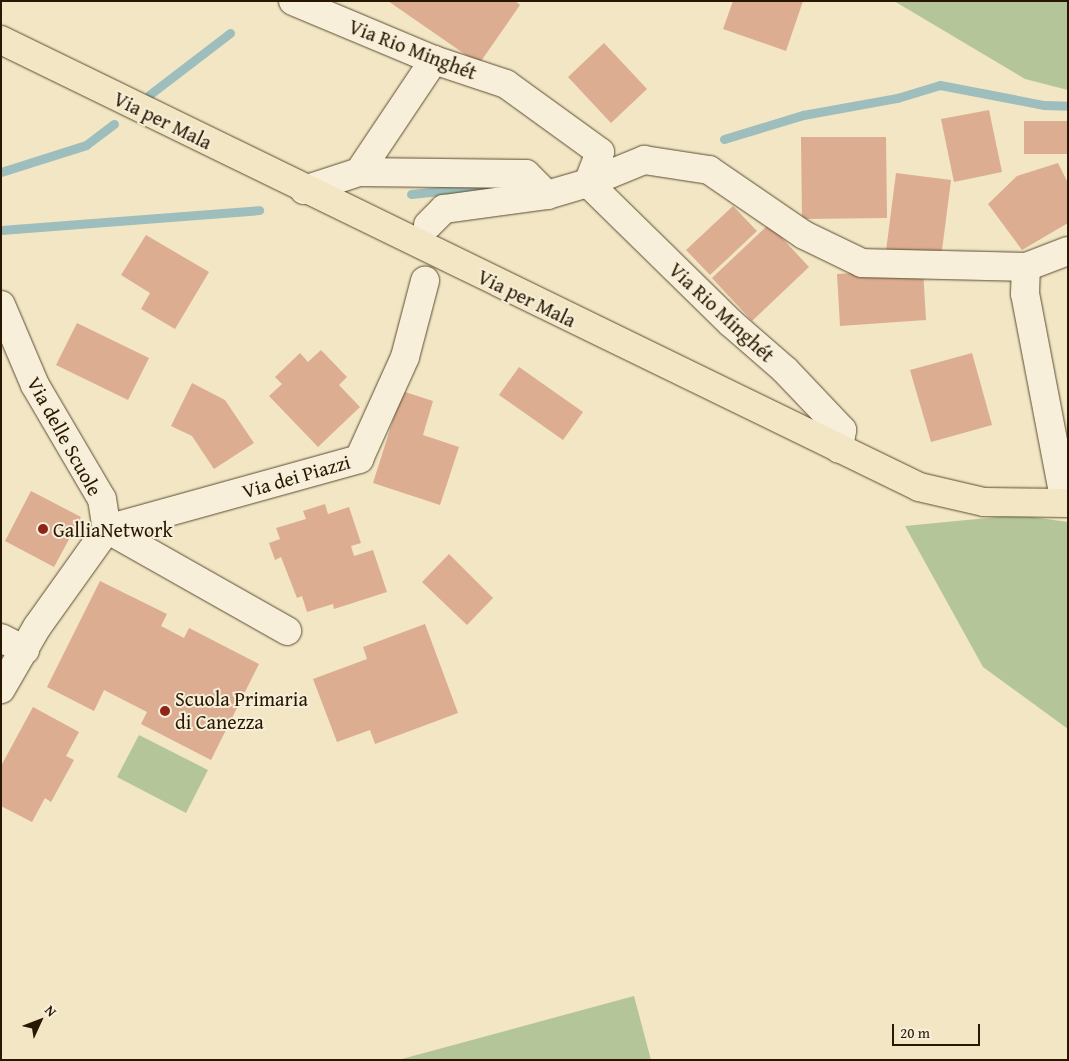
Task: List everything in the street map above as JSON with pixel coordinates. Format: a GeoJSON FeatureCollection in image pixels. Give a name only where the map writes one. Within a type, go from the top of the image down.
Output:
{"type":"FeatureCollection","features":[{"type":"Feature","properties":{"kind":"main road","name":"Via per Mala"},"geometry":{"type":"LineString","coordinates":[[1,40],[304,190],[919,487],[984,502],[1066,503]]}},
{"type":"Feature","properties":{"kind":"street","name":"Via Rio Minghét"},"geometry":{"type":"LineString","coordinates":[[293,1],[434,60],[506,84],[600,152],[588,183],[730,323],[785,370],[842,430],[839,448]]}},
{"type":"Feature","properties":{"kind":"street"},"geometry":{"type":"LineString","coordinates":[[359,172],[434,60]]}},
{"type":"Feature","properties":{"kind":"street"},"geometry":{"type":"LineString","coordinates":[[428,225],[444,209],[547,195],[588,183],[644,160],[709,170],[804,235],[862,264],[1026,267],[1068,251]]}},
{"type":"Feature","properties":{"kind":"street"},"geometry":{"type":"LineString","coordinates":[[304,190],[359,172],[526,174],[547,195]]}},
{"type":"Feature","properties":{"kind":"street"},"geometry":{"type":"LineString","coordinates":[[1026,267],[1025,294],[1066,503]]}},
{"type":"Feature","properties":{"kind":"street","name":"Via dei Piazzi"},"geometry":{"type":"LineString","coordinates":[[107,529],[359,459],[405,357],[425,280]]}},
{"type":"Feature","properties":{"kind":"street","name":"Via delle Scuole"},"geometry":{"type":"LineString","coordinates":[[1,306],[35,385],[102,499],[107,529]]}},
{"type":"Feature","properties":{"kind":"street"},"geometry":{"type":"LineString","coordinates":[[1,689],[13,644],[107,529],[286,631]]}},
{"type":"Feature","properties":{"kind":"green space"},"geometry":{"type":"Polygon","coordinates":[[[894,1],[1068,1],[1068,90],[1025,79],[894,1]]]}},
{"type":"Feature","properties":{"kind":"green space"},"geometry":{"type":"Polygon","coordinates":[[[1018,515],[1068,522],[1068,729],[983,667],[905,526],[1018,515]]]}},
{"type":"Feature","properties":{"kind":"green space"},"geometry":{"type":"Polygon","coordinates":[[[139,735],[208,770],[186,813],[117,777],[139,735]]]}},
{"type":"Feature","properties":{"kind":"green space"},"geometry":{"type":"Polygon","coordinates":[[[634,996],[651,1060],[398,1060],[634,996]]]}},
{"type":"Feature","properties":{"kind":"building"},"geometry":{"type":"Polygon","coordinates":[[[388,1],[515,1],[520,5],[479,64],[388,1]]]}},
{"type":"Feature","properties":{"kind":"building"},"geometry":{"type":"Polygon","coordinates":[[[733,1],[803,1],[786,51],[723,29],[733,1]]]}},
{"type":"Feature","properties":{"kind":"building"},"geometry":{"type":"Polygon","coordinates":[[[604,43],[647,89],[611,123],[568,77],[604,43]]]}},
{"type":"Feature","properties":{"kind":"building"},"geometry":{"type":"Polygon","coordinates":[[[989,110],[1002,172],[954,182],[941,119],[989,110]]]}},
{"type":"Feature","properties":{"kind":"building"},"geometry":{"type":"Polygon","coordinates":[[[1024,121],[1068,121],[1068,154],[1024,154],[1024,121]]]}},
{"type":"Feature","properties":{"kind":"building"},"geometry":{"type":"Polygon","coordinates":[[[801,137],[886,137],[887,218],[802,219],[801,137]]]}},
{"type":"Feature","properties":{"kind":"building"},"geometry":{"type":"Polygon","coordinates":[[[1058,163],[1068,183],[1068,223],[1022,250],[988,204],[1017,176],[1058,163]]]}},
{"type":"Feature","properties":{"kind":"building"},"geometry":{"type":"Polygon","coordinates":[[[896,173],[951,180],[941,258],[886,251],[896,173]]]}},
{"type":"Feature","properties":{"kind":"building"},"geometry":{"type":"Polygon","coordinates":[[[733,206],[757,231],[710,275],[686,250],[733,206]]]}},
{"type":"Feature","properties":{"kind":"building"},"geometry":{"type":"Polygon","coordinates":[[[769,224],[809,267],[752,321],[712,278],[769,224]]]}},
{"type":"Feature","properties":{"kind":"building"},"geometry":{"type":"Polygon","coordinates":[[[146,235],[209,272],[175,329],[141,309],[150,293],[121,275],[146,235]]]}},
{"type":"Feature","properties":{"kind":"building"},"geometry":{"type":"Polygon","coordinates":[[[923,269],[926,320],[840,326],[837,274],[923,269]]]}},
{"type":"Feature","properties":{"kind":"building"},"geometry":{"type":"Polygon","coordinates":[[[77,323],[149,358],[128,400],[56,365],[77,323]]]}},
{"type":"Feature","properties":{"kind":"building"},"geometry":{"type":"Polygon","coordinates":[[[321,350],[347,377],[339,385],[360,407],[318,447],[269,396],[282,384],[275,377],[300,353],[308,362],[321,350]]]}},
{"type":"Feature","properties":{"kind":"building"},"geometry":{"type":"Polygon","coordinates":[[[972,353],[992,425],[931,442],[910,370],[972,353]]]}},
{"type":"Feature","properties":{"kind":"building"},"geometry":{"type":"Polygon","coordinates":[[[519,367],[583,412],[563,440],[499,395],[519,367]]]}},
{"type":"Feature","properties":{"kind":"building"},"geometry":{"type":"Polygon","coordinates":[[[192,383],[225,400],[254,443],[214,469],[192,436],[171,426],[192,383]]]}},
{"type":"Feature","properties":{"kind":"building"},"geometry":{"type":"Polygon","coordinates":[[[402,391],[433,401],[423,435],[459,447],[440,505],[373,483],[402,391]]]}},
{"type":"Feature","properties":{"kind":"building","name":"GalliaNetwork"},"geometry":{"type":"Polygon","coordinates":[[[31,491],[81,517],[54,567],[5,541],[31,491]]]}},
{"type":"Feature","properties":{"kind":"building"},"geometry":{"type":"Polygon","coordinates":[[[325,504],[328,514],[349,507],[361,543],[351,546],[354,556],[373,550],[387,592],[334,609],[333,604],[307,612],[302,596],[297,598],[281,557],[275,560],[269,543],[280,539],[276,528],[306,519],[303,511],[325,504]]]}},
{"type":"Feature","properties":{"kind":"building"},"geometry":{"type":"Polygon","coordinates":[[[449,554],[493,598],[467,625],[422,582],[449,554]]]}},
{"type":"Feature","properties":{"kind":"building"},"geometry":{"type":"Polygon","coordinates":[[[100,581],[167,614],[161,626],[184,638],[189,628],[259,664],[211,760],[141,724],[147,712],[104,690],[94,711],[47,687],[100,581]]]}},
{"type":"Feature","properties":{"kind":"building"},"geometry":{"type":"Polygon","coordinates":[[[425,624],[458,713],[375,744],[370,730],[337,742],[313,679],[367,659],[363,647],[425,624]]]}},
{"type":"Feature","properties":{"kind":"building"},"geometry":{"type":"Polygon","coordinates":[[[33,707],[79,732],[66,756],[74,760],[51,802],[45,798],[32,822],[1,806],[1,766],[33,707]]]}},
{"type":"Feature","properties":{"kind":"waterway"},"geometry":{"type":"LineString","coordinates":[[149,95],[230,33]]}},
{"type":"Feature","properties":{"kind":"waterway"},"geometry":{"type":"LineString","coordinates":[[724,139],[803,115],[897,98],[940,85],[1044,105],[1068,106]]}},
{"type":"Feature","properties":{"kind":"waterway"},"geometry":{"type":"LineString","coordinates":[[1,172],[86,145],[114,124]]}},
{"type":"Feature","properties":{"kind":"waterway"},"geometry":{"type":"LineString","coordinates":[[411,194],[489,186]]}},
{"type":"Feature","properties":{"kind":"waterway"},"geometry":{"type":"LineString","coordinates":[[1,230],[259,210]]}},
{"type":"Feature","properties":{"kind":"place","name":"GalliaNetwork"},"geometry":{"type":"Point","coordinates":[43,529]}},
{"type":"Feature","properties":{"kind":"place","name":"Scuola Primaria di Canezza"},"geometry":{"type":"Point","coordinates":[165,711]}}]}
